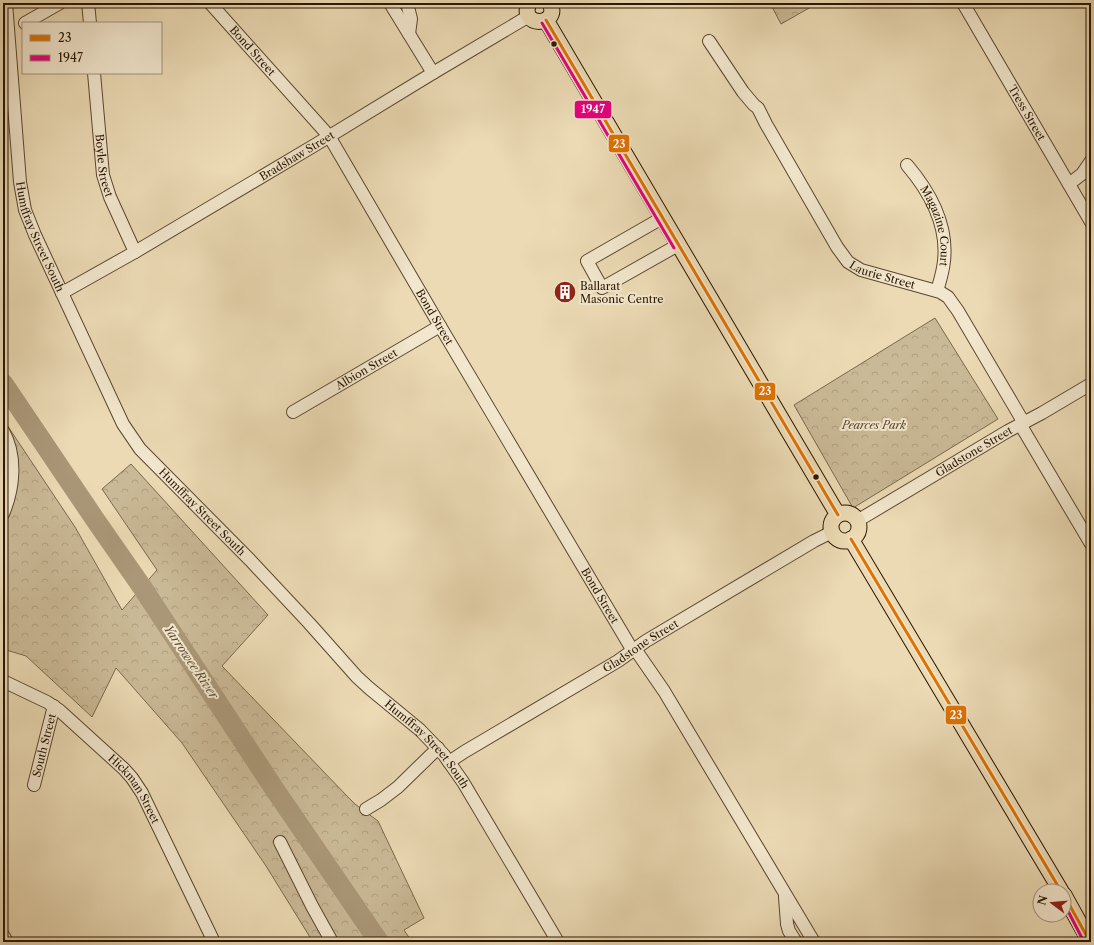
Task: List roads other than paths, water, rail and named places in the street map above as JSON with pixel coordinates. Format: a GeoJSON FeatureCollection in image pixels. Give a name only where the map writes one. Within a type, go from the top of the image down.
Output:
{"type":"FeatureCollection","features":[{"type":"Feature","properties":{"kind":"main road"},"geometry":{"type":"LineString","coordinates":[[529,10],[537,22],[546,20],[552,12],[550,3]]}},
{"type":"Feature","properties":{"kind":"main road"},"geometry":{"type":"LineString","coordinates":[[546,20],[838,515]]}},
{"type":"Feature","properties":{"kind":"main road"},"geometry":{"type":"LineString","coordinates":[[845,513],[849,514],[857,520],[859,530],[851,539],[846,541],[840,540],[832,532],[832,523],[838,515],[845,513]]}},
{"type":"Feature","properties":{"kind":"main road"},"geometry":{"type":"LineString","coordinates":[[851,539],[1056,883]]}},
{"type":"Feature","properties":{"kind":"main road"},"geometry":{"type":"LineString","coordinates":[[1072,909],[1090,942]]}},
{"type":"Feature","properties":{"kind":"street","name":"Humffray Street South"},"geometry":{"type":"LineString","coordinates":[[6,3],[7,37],[21,192],[28,219],[128,432],[140,449],[250,560],[357,677],[420,730],[438,748],[463,782],[558,942]]}},
{"type":"Feature","properties":{"kind":"street"},"geometry":{"type":"LineString","coordinates":[[27,22],[60,3]]}},
{"type":"Feature","properties":{"kind":"street"},"geometry":{"type":"LineString","coordinates":[[88,3],[90,22]]}},
{"type":"Feature","properties":{"kind":"street","name":"Bond Street"},"geometry":{"type":"LineString","coordinates":[[210,3],[329,136],[440,326],[634,650],[664,691],[814,942]]}},
{"type":"Feature","properties":{"kind":"street"},"geometry":{"type":"LineString","coordinates":[[390,3],[433,73]]}},
{"type":"Feature","properties":{"kind":"street"},"geometry":{"type":"LineString","coordinates":[[407,3],[411,19],[409,34]]}},
{"type":"Feature","properties":{"kind":"street","name":"Tress Street"},"geometry":{"type":"LineString","coordinates":[[963,3],[1091,222]]}},
{"type":"Feature","properties":{"kind":"street","name":"Bradshaw Street"},"geometry":{"type":"LineString","coordinates":[[62,293],[135,252],[433,73],[529,10]]}},
{"type":"Feature","properties":{"kind":"street"},"geometry":{"type":"LineString","coordinates":[[7,37],[22,26]]}},
{"type":"Feature","properties":{"kind":"street","name":"Laurie Street"},"geometry":{"type":"LineString","coordinates":[[709,41],[743,92],[754,106],[758,108],[833,240],[848,262],[865,272],[937,291],[948,297],[954,304],[1091,544]]}},
{"type":"Feature","properties":{"kind":"street","name":"Boyle Street"},"geometry":{"type":"LineString","coordinates":[[94,74],[103,175],[110,197],[135,252]]}},
{"type":"Feature","properties":{"kind":"street"},"geometry":{"type":"LineString","coordinates":[[1070,184],[1082,174],[1091,161]]}},
{"type":"Feature","properties":{"kind":"street","name":"Magazine Court"},"geometry":{"type":"LineString","coordinates":[[907,165],[917,177],[935,207],[944,236],[943,271],[937,291]]}},
{"type":"Feature","properties":{"kind":"street"},"geometry":{"type":"LineString","coordinates":[[662,218],[587,261],[602,288],[678,245]]}},
{"type":"Feature","properties":{"kind":"street","name":"Albion Street"},"geometry":{"type":"LineString","coordinates":[[293,412],[440,326]]}},
{"type":"Feature","properties":{"kind":"street","name":"Gladstone Street"},"geometry":{"type":"LineString","coordinates":[[857,520],[1091,384]]}},
{"type":"Feature","properties":{"kind":"street"},"geometry":{"type":"LineString","coordinates":[[3,431],[8,442],[12,462],[11,485],[3,514]]}},
{"type":"Feature","properties":{"kind":"street","name":"Gladstone Street"},"geometry":{"type":"LineString","coordinates":[[449,762],[618,661],[646,641],[814,541],[832,532]]}},
{"type":"Feature","properties":{"kind":"street","name":"Hickman Street"},"geometry":{"type":"LineString","coordinates":[[3,680],[54,706],[69,718],[136,782],[214,942]]}},
{"type":"Feature","properties":{"kind":"street","name":"South Street"},"geometry":{"type":"LineString","coordinates":[[34,784],[54,706]]}},
{"type":"Feature","properties":{"kind":"street"},"geometry":{"type":"LineString","coordinates":[[366,810],[398,787],[438,748]]}},
{"type":"Feature","properties":{"kind":"street"},"geometry":{"type":"LineString","coordinates":[[280,842],[332,942]]}},
{"type":"Feature","properties":{"kind":"street","name":"Bond Street"},"geometry":{"type":"LineString","coordinates":[[785,894],[787,924],[789,931],[796,942]]}},
{"type":"Feature","properties":{"kind":"street"},"geometry":{"type":"LineString","coordinates":[[3,936],[7,942]]}},
{"type":"Feature","properties":{"kind":"waterway","name":"Yarrowee River"},"geometry":{"type":"LineString","coordinates":[[3,383],[142,587],[273,787],[379,942]]}},
{"type":"Feature","properties":{"kind":"place","name":"Ballarat Masonic Centre"},"geometry":{"type":"Point","coordinates":[565,292]}},
{"type":"Feature","properties":{"kind":"park label","name":"Pearces Park"},"geometry":{"type":"Point","coordinates":[874,425]}}]}
